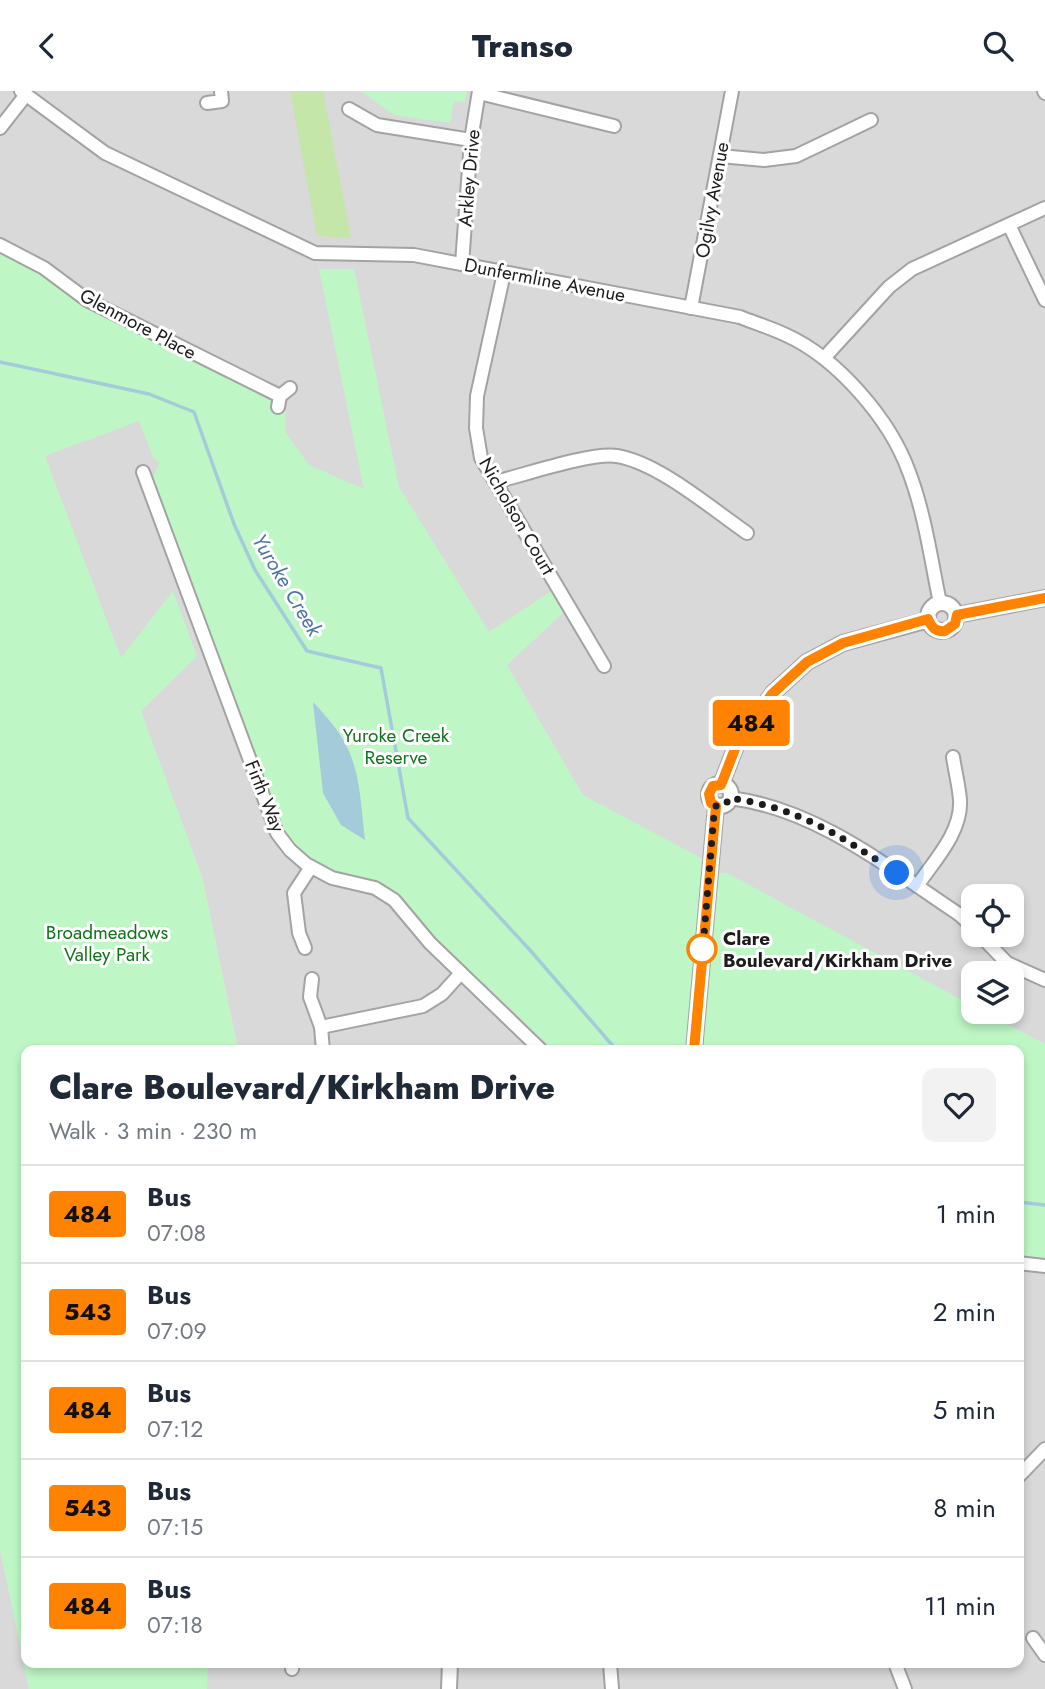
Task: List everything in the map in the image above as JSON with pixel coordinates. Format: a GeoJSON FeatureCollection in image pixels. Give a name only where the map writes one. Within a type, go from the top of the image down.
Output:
{"type":"FeatureCollection","features":[{"type":"Feature","properties":{"kind":"street","name":"Ogilvy Avenue"},"geometry":{"type":"LineString","coordinates":[[691,308],[732,91]]}},
{"type":"Feature","properties":{"kind":"street"},"geometry":{"type":"LineString","coordinates":[[479,92],[614,126]]}},
{"type":"Feature","properties":{"kind":"street","name":"Arkley Drive"},"geometry":{"type":"LineString","coordinates":[[462,264],[471,140],[479,92]]}},
{"type":"Feature","properties":{"kind":"street"},"geometry":{"type":"LineString","coordinates":[[0,128],[23,94]]}},
{"type":"Feature","properties":{"kind":"street","name":"Dunfermline Avenue"},"geometry":{"type":"LineString","coordinates":[[23,94],[105,153],[315,253],[414,255],[740,317],[787,335],[824,358],[868,403],[892,436],[909,471],[919,505],[940,603]]}},
{"type":"Feature","properties":{"kind":"street"},"geometry":{"type":"LineString","coordinates":[[206,103],[224,98]]}},
{"type":"Feature","properties":{"kind":"street"},"geometry":{"type":"LineString","coordinates":[[349,109],[377,125],[471,140]]}},
{"type":"Feature","properties":{"kind":"street"},"geometry":{"type":"LineString","coordinates":[[720,156],[764,160],[796,156],[871,120]]}},
{"type":"Feature","properties":{"kind":"street"},"geometry":{"type":"LineString","coordinates":[[824,358],[889,287],[912,269],[1045,208]]}},
{"type":"Feature","properties":{"kind":"street"},"geometry":{"type":"LineString","coordinates":[[1009,225],[1045,300]]}},
{"type":"Feature","properties":{"kind":"street","name":"Glenmore Place"},"geometry":{"type":"LineString","coordinates":[[0,245],[44,268],[87,300],[283,397]]}},
{"type":"Feature","properties":{"kind":"street","name":"Nicholson Court"},"geometry":{"type":"LineString","coordinates":[[504,273],[477,396],[476,428],[481,458],[604,666]]}},
{"type":"Feature","properties":{"kind":"street"},"geometry":{"type":"LineString","coordinates":[[495,482],[590,458],[615,456],[652,468],[747,533]]}},
{"type":"Feature","properties":{"kind":"street","name":"Firth Way"},"geometry":{"type":"LineString","coordinates":[[143,472],[277,833],[290,850],[311,867],[332,878],[375,888],[394,900],[430,943],[536,1045]]}},
{"type":"Feature","properties":{"kind":"street"},"geometry":{"type":"LineString","coordinates":[[957,615],[1045,598]]}},
{"type":"Feature","properties":{"kind":"street"},"geometry":{"type":"LineString","coordinates":[[940,603],[949,604],[957,615],[955,624],[945,631],[931,626],[928,619],[930,610],[940,603]]}},
{"type":"Feature","properties":{"kind":"street"},"geometry":{"type":"LineString","coordinates":[[721,785],[738,741],[772,694],[807,662],[843,643],[928,619]]}},
{"type":"Feature","properties":{"kind":"street"},"geometry":{"type":"LineString","coordinates":[[917,886],[949,839],[960,814],[953,757]]}},
{"type":"Feature","properties":{"kind":"street"},"geometry":{"type":"LineString","coordinates":[[721,785],[728,788],[730,798],[725,805],[716,806],[711,803],[709,794],[713,786],[721,785]]}},
{"type":"Feature","properties":{"kind":"street"},"geometry":{"type":"LineString","coordinates":[[730,798],[778,807],[821,825],[961,916]]}},
{"type":"Feature","properties":{"kind":"street"},"geometry":{"type":"LineString","coordinates":[[694,1045],[716,806]]}},
{"type":"Feature","properties":{"kind":"street"},"geometry":{"type":"LineString","coordinates":[[306,948],[299,933],[294,893],[311,867]]}},
{"type":"Feature","properties":{"kind":"street"},"geometry":{"type":"LineString","coordinates":[[992,947],[1007,963],[1045,980]]}},
{"type":"Feature","properties":{"kind":"street"},"geometry":{"type":"LineString","coordinates":[[321,1027],[423,1006],[442,994],[461,973]]}},
{"type":"Feature","properties":{"kind":"street"},"geometry":{"type":"LineString","coordinates":[[312,978],[310,997],[321,1027],[323,1045]]}},
{"type":"Feature","properties":{"kind":"street"},"geometry":{"type":"LineString","coordinates":[[1024,1264],[1045,1266]]}},
{"type":"Feature","properties":{"kind":"street"},"geometry":{"type":"LineString","coordinates":[[1024,1471],[1045,1449]]}},
{"type":"Feature","properties":{"kind":"street"},"geometry":{"type":"LineString","coordinates":[[1033,1638],[1045,1655]]}},
{"type":"Feature","properties":{"kind":"street"},"geometry":{"type":"LineString","coordinates":[[449,1689],[450,1668]]}},
{"type":"Feature","properties":{"kind":"street"},"geometry":{"type":"LineString","coordinates":[[611,1668],[615,1688]]}},
{"type":"Feature","properties":{"kind":"street"},"geometry":{"type":"LineString","coordinates":[[897,1668],[905,1689]]}},
{"type":"Feature","properties":{"kind":"shaded area"},"geometry":{"type":"Polygon","coordinates":[[[0,91],[1045,91],[1045,1689],[207,1689],[207,1668],[1024,1668],[1024,1045],[237,1045],[202,877],[0,341],[0,91]]]}},
{"type":"Feature","properties":{"kind":"shaded area"},"geometry":{"type":"Polygon","coordinates":[[[0,1549],[21,1648],[21,1668],[25,1668],[29,1689],[0,1689],[0,1549]]]}},
{"type":"Feature","properties":{"kind":"green space"},"geometry":{"type":"Polygon","coordinates":[[[290,91],[323,91],[351,238],[317,236],[290,91]]]}},
{"type":"Feature","properties":{"kind":"green space"},"geometry":{"type":"Polygon","coordinates":[[[356,91],[467,91],[465,102],[454,101],[450,123],[394,115],[362,92],[356,91]]]}},
{"type":"Feature","properties":{"kind":"green space","name":"Yuroke Creek Reserve"},"geometry":{"type":"Polygon","coordinates":[[[0,253],[22,261],[78,302],[286,408],[285,432],[309,465],[364,489],[319,269],[354,269],[399,487],[489,632],[553,590],[565,611],[507,665],[583,795],[703,859],[687,1045],[544,1045],[434,937],[402,898],[380,884],[318,864],[302,852],[280,825],[152,479],[160,462],[154,459],[139,421],[45,456],[121,658],[173,591],[197,656],[141,711],[202,877],[237,1045],[21,1045],[21,1650],[0,1549],[0,253]]]}},
{"type":"Feature","properties":{"kind":"green space"},"geometry":{"type":"Polygon","coordinates":[[[715,873],[727,873],[961,1000],[961,1024],[1007,1024],[1045,1044],[1045,1259],[1024,1258],[1024,1045],[700,1045],[715,873]]]}},
{"type":"Feature","properties":{"kind":"green space","name":"Yuroke Creek Reserve"},"geometry":{"type":"Polygon","coordinates":[[[25,1668],[208,1668],[207,1689],[29,1689],[25,1668]]]}},
{"type":"Feature","properties":{"kind":"water"},"geometry":{"type":"Polygon","coordinates":[[[313,702],[336,729],[352,758],[360,792],[365,840],[341,825],[323,793],[313,702]]]}},
{"type":"Feature","properties":{"kind":"waterway","name":"Yuroke Creek"},"geometry":{"type":"LineString","coordinates":[[0,362],[149,394],[194,412],[234,524],[255,570],[307,651],[381,668],[408,818],[529,949],[612,1045]]}},
{"type":"Feature","properties":{"kind":"waterway"},"geometry":{"type":"LineString","coordinates":[[1024,1203],[1045,1205]]}},
{"type":"Feature","properties":{"kind":"bus line","name":"484"},"geometry":{"type":"LineString","coordinates":[[694,1045],[716,806],[711,803],[709,794],[713,786],[721,785],[738,741],[772,694],[807,662],[843,643],[928,619],[931,626],[945,631],[955,624],[957,615],[1045,598]]}},
{"type":"Feature","properties":{"kind":"place","name":"Clare Boulevard/Kirkham Drive"},"geometry":{"type":"Point","coordinates":[702,949]}},
{"type":"Feature","properties":{"kind":"route"},"geometry":{"type":"LineString","coordinates":[[702,949],[702,959],[714,814],[716,806],[725,805],[730,798],[778,807],[821,825],[897,873]]}},
{"type":"Feature","properties":{"kind":"park label","name":"Broadmeadows Valley Park"},"geometry":{"type":"Point","coordinates":[107,943]}}]}
